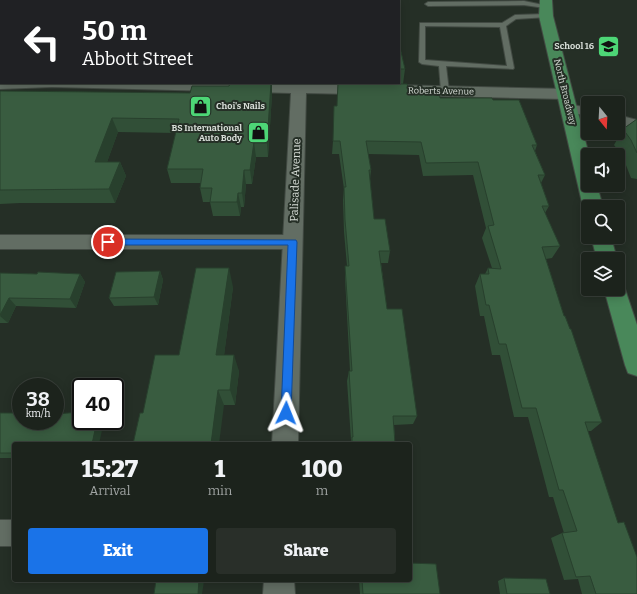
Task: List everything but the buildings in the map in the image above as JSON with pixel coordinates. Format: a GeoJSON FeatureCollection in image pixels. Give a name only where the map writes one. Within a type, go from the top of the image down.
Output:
{"type":"FeatureCollection","features":[{"type":"Feature","properties":{"kind":"main road","name":"North Broadway"},"geometry":{"type":"LineString","coordinates":[[546,8],[591,200]]}},
{"type":"Feature","properties":{"kind":"main road"},"geometry":{"type":"LineString","coordinates":[[617,296],[637,365]]}},
{"type":"Feature","properties":{"kind":"street","name":"Roberts Avenue"},"geometry":{"type":"LineString","coordinates":[[134,84],[368,86],[567,101]]}},
{"type":"Feature","properties":{"kind":"street","name":"Palisade Avenue"},"geometry":{"type":"LineString","coordinates":[[285,442],[298,86]]}},
{"type":"Feature","properties":{"kind":"street"},"geometry":{"type":"LineString","coordinates":[[567,101],[581,108]]}},
{"type":"Feature","properties":{"kind":"street"},"geometry":{"type":"LineString","coordinates":[[625,122],[637,125]]}},
{"type":"Feature","properties":{"kind":"street"},"geometry":{"type":"LineString","coordinates":[[0,242],[293,242]]}},
{"type":"Feature","properties":{"kind":"street"},"geometry":{"type":"LineString","coordinates":[[0,533],[12,533]]}},
{"type":"Feature","properties":{"kind":"street"},"geometry":{"type":"LineString","coordinates":[[278,594],[279,582]]}},
{"type":"Feature","properties":{"kind":"lane"},"geometry":{"type":"LineString","coordinates":[[428,4],[517,3],[546,8]]}},
{"type":"Feature","properties":{"kind":"lane"},"geometry":{"type":"LineString","coordinates":[[503,25],[511,68],[422,62],[422,24],[503,25],[515,16],[546,8]]}},
{"type":"Feature","properties":{"kind":"lane"},"geometry":{"type":"LineString","coordinates":[[442,64],[445,91]]}},
{"type":"Feature","properties":{"kind":"place","name":"School 16"},"geometry":{"type":"Point","coordinates":[609,46]}},
{"type":"Feature","properties":{"kind":"place","name":"Choi's Nails"},"geometry":{"type":"Point","coordinates":[201,106]}},
{"type":"Feature","properties":{"kind":"place","name":"BS International Auto Body"},"geometry":{"type":"Point","coordinates":[258,133]}},
{"type":"Feature","properties":{"kind":"route"},"geometry":{"type":"LineString","coordinates":[[108,242],[293,242],[286,413]]}}]}
